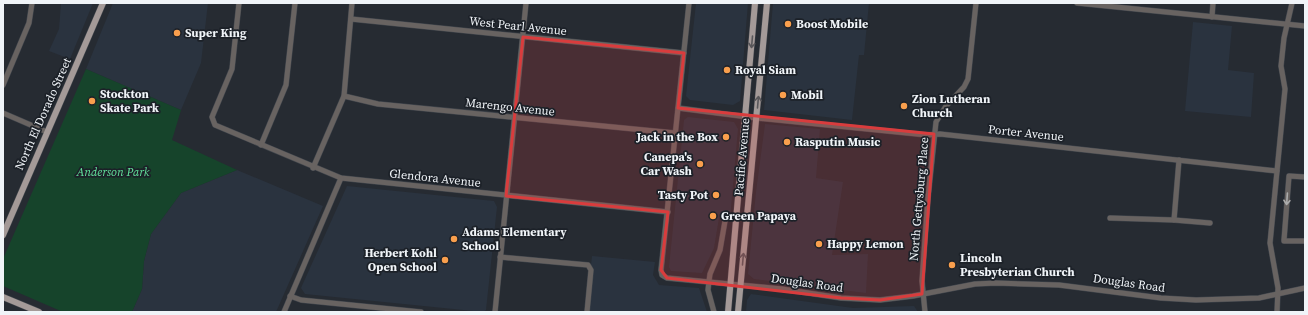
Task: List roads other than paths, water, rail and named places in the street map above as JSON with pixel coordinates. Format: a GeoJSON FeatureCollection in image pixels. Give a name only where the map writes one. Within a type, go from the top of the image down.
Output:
{"type":"FeatureCollection","features":[{"type":"Feature","properties":{"kind":"main road","name":"North El Dorado Street"},"geometry":{"type":"LineString","coordinates":[[3,235],[104,3]]}},
{"type":"Feature","properties":{"kind":"main road"},"geometry":{"type":"LineString","coordinates":[[728,312],[755,3]]}},
{"type":"Feature","properties":{"kind":"main road","name":"Pacific Avenue"},"geometry":{"type":"LineString","coordinates":[[738,312],[766,3]]}},
{"type":"Feature","properties":{"kind":"main road"},"geometry":{"type":"LineString","coordinates":[[3,297],[39,312]]}},
{"type":"Feature","properties":{"kind":"street"},"geometry":{"type":"LineString","coordinates":[[3,85],[26,32],[32,3]]}},
{"type":"Feature","properties":{"kind":"street","name":"Glendora Avenue"},"geometry":{"type":"LineString","coordinates":[[239,3],[232,69],[212,117],[215,125],[340,178],[668,212]]}},
{"type":"Feature","properties":{"kind":"street"},"geometry":{"type":"LineString","coordinates":[[261,145],[286,85],[295,3]]}},
{"type":"Feature","properties":{"kind":"street"},"geometry":{"type":"LineString","coordinates":[[314,168],[344,96],[352,3]]}},
{"type":"Feature","properties":{"kind":"street"},"geometry":{"type":"LineString","coordinates":[[495,312],[526,3]]}},
{"type":"Feature","properties":{"kind":"street"},"geometry":{"type":"LineString","coordinates":[[668,212],[689,3]]}},
{"type":"Feature","properties":{"kind":"street","name":"North Gettysburg Place"},"geometry":{"type":"LineString","coordinates":[[926,312],[922,294],[922,281],[934,134],[940,114],[964,87],[968,78],[976,3]]}},
{"type":"Feature","properties":{"kind":"street"},"geometry":{"type":"LineString","coordinates":[[1077,3],[1134,6],[1305,26]]}},
{"type":"Feature","properties":{"kind":"street"},"geometry":{"type":"LineString","coordinates":[[1212,16],[1213,3]]}},
{"type":"Feature","properties":{"kind":"street"},"geometry":{"type":"LineString","coordinates":[[1277,312],[1278,294],[1271,249],[1272,220],[1285,89],[1281,66],[1287,24],[1292,3]]}},
{"type":"Feature","properties":{"kind":"street","name":"West Pearl Avenue"},"geometry":{"type":"LineString","coordinates":[[351,19],[684,53]]}},
{"type":"Feature","properties":{"kind":"street","name":"Marengo Avenue"},"geometry":{"type":"LineString","coordinates":[[344,96],[378,104],[676,133]]}},
{"type":"Feature","properties":{"kind":"street","name":"Porter Avenue"},"geometry":{"type":"LineString","coordinates":[[678,108],[756,118],[934,134],[1159,157],[1277,171]]}},
{"type":"Feature","properties":{"kind":"street"},"geometry":{"type":"LineString","coordinates":[[3,113],[47,132]]}},
{"type":"Feature","properties":{"kind":"street"},"geometry":{"type":"LineString","coordinates":[[1174,220],[1179,160]]}},
{"type":"Feature","properties":{"kind":"street"},"geometry":{"type":"LineString","coordinates":[[1305,177],[1289,176],[1284,240],[1305,242]]}},
{"type":"Feature","properties":{"kind":"street"},"geometry":{"type":"LineString","coordinates":[[284,312],[340,178]]}},
{"type":"Feature","properties":{"kind":"street","name":"Douglas Road"},"geometry":{"type":"LineString","coordinates":[[668,212],[661,270],[664,276],[670,279],[709,281],[857,299],[894,299],[975,284],[1026,283],[1084,287],[1178,300],[1242,299],[1278,294],[1305,288]]}},
{"type":"Feature","properties":{"kind":"street"},"geometry":{"type":"LineString","coordinates":[[1110,218],[1210,223]]}},
{"type":"Feature","properties":{"kind":"street"},"geometry":{"type":"LineString","coordinates":[[714,312],[708,290],[709,281],[710,274],[722,242],[725,221]]}},
{"type":"Feature","properties":{"kind":"street"},"geometry":{"type":"LineString","coordinates":[[500,257],[588,265],[591,270],[587,312]]}},
{"type":"Feature","properties":{"kind":"street"},"geometry":{"type":"LineString","coordinates":[[290,296],[301,300],[421,312]]}},
{"type":"Feature","properties":{"kind":"place","name":"Boost Mobile"},"geometry":{"type":"Point","coordinates":[788,24]}},
{"type":"Feature","properties":{"kind":"place","name":"Super King"},"geometry":{"type":"Point","coordinates":[177,33]}},
{"type":"Feature","properties":{"kind":"place","name":"Royal Siam"},"geometry":{"type":"Point","coordinates":[727,70]}},
{"type":"Feature","properties":{"kind":"place","name":"Mobil"},"geometry":{"type":"Point","coordinates":[783,95]}},
{"type":"Feature","properties":{"kind":"place","name":"Stockton Skate Park"},"geometry":{"type":"Point","coordinates":[92,101]}},
{"type":"Feature","properties":{"kind":"place","name":"Zion Lutheran Church"},"geometry":{"type":"Point","coordinates":[904,106]}},
{"type":"Feature","properties":{"kind":"place","name":"Jack in the Box"},"geometry":{"type":"Point","coordinates":[726,137]}},
{"type":"Feature","properties":{"kind":"place","name":"Rasputin Music"},"geometry":{"type":"Point","coordinates":[787,142]}},
{"type":"Feature","properties":{"kind":"place","name":"Canepa's Car Wash"},"geometry":{"type":"Point","coordinates":[700,164]}},
{"type":"Feature","properties":{"kind":"place","name":"Tasty Pot"},"geometry":{"type":"Point","coordinates":[716,195]}},
{"type":"Feature","properties":{"kind":"place","name":"Green Papaya"},"geometry":{"type":"Point","coordinates":[713,216]}},
{"type":"Feature","properties":{"kind":"place","name":"Adams Elementary School"},"geometry":{"type":"Point","coordinates":[454,239]}},
{"type":"Feature","properties":{"kind":"place","name":"Happy Lemon"},"geometry":{"type":"Point","coordinates":[819,244]}},
{"type":"Feature","properties":{"kind":"place","name":"Herbert Kohl Open School"},"geometry":{"type":"Point","coordinates":[445,260]}},
{"type":"Feature","properties":{"kind":"place","name":"Lincoln Presbyterian Church"},"geometry":{"type":"Point","coordinates":[952,265]}},
{"type":"Feature","properties":{"kind":"park label","name":"Anderson Park"},"geometry":{"type":"Point","coordinates":[113,172]}}]}
